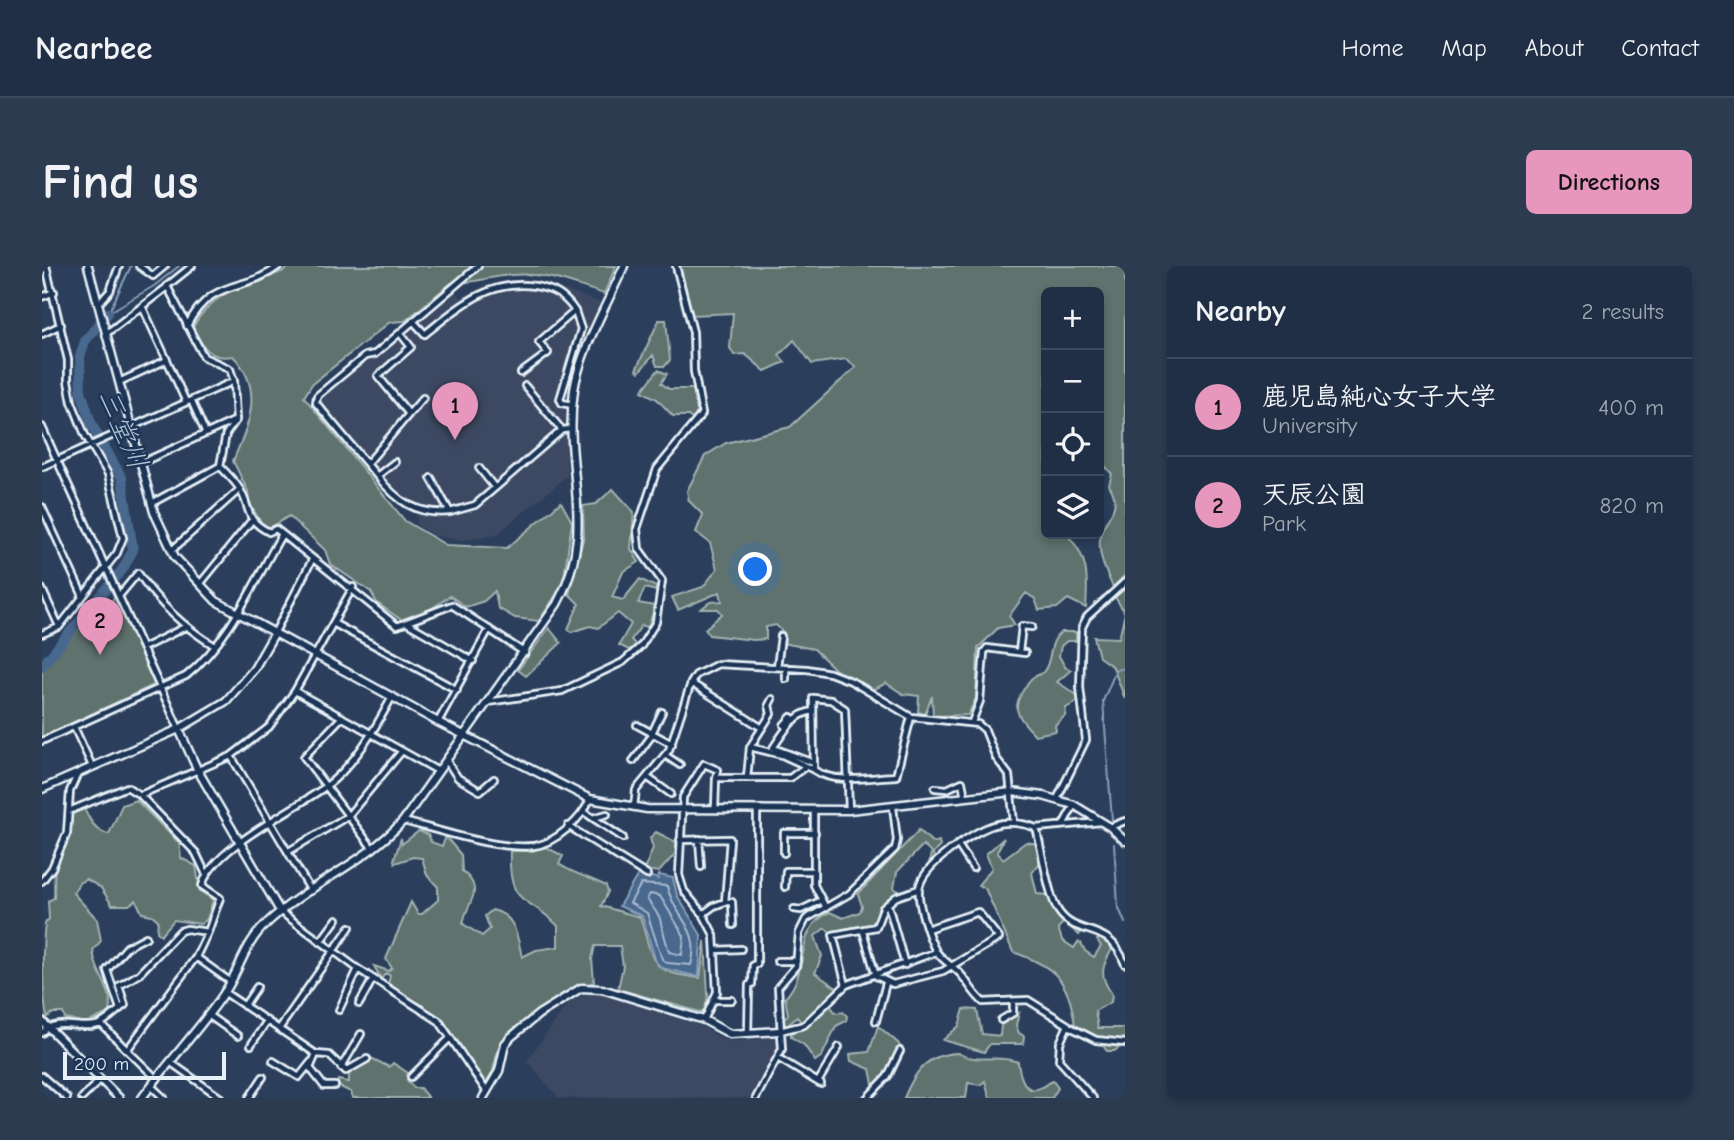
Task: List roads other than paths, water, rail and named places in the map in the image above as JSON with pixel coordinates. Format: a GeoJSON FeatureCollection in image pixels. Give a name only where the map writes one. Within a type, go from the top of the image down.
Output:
{"type":"FeatureCollection","features":[{"type":"Feature","properties":{"kind":"street"},"geometry":{"type":"LineString","coordinates":[[42,634],[59,626],[107,569],[122,545],[123,531],[108,474],[93,443],[81,428],[72,402],[61,325],[46,266]]}},
{"type":"Feature","properties":{"kind":"street"},"geometry":{"type":"LineString","coordinates":[[88,266],[152,503],[171,550],[199,585],[237,613],[274,634],[590,799],[634,807],[681,810],[849,810],[1012,792],[1057,799],[1074,805],[1110,827],[1125,841]]}},
{"type":"Feature","properties":{"kind":"street"},"geometry":{"type":"LineString","coordinates":[[99,305],[110,291],[119,266]]}},
{"type":"Feature","properties":{"kind":"street"},"geometry":{"type":"LineString","coordinates":[[139,266],[152,276],[165,266]]}},
{"type":"Feature","properties":{"kind":"street"},"geometry":{"type":"LineString","coordinates":[[106,331],[192,266]]}},
{"type":"Feature","properties":{"kind":"street"},"geometry":{"type":"LineString","coordinates":[[187,327],[197,307],[218,291],[279,266]]}},
{"type":"Feature","properties":{"kind":"street"},"geometry":{"type":"LineString","coordinates":[[478,266],[400,333],[317,396],[316,403],[397,500],[416,510],[450,512],[475,505],[562,430],[572,429]]}},
{"type":"Feature","properties":{"kind":"street"},"geometry":{"type":"LineString","coordinates":[[142,1098],[231,982],[247,945],[280,911],[373,849],[403,821],[525,653],[566,587],[578,548],[579,514],[572,429],[575,387],[624,266]]}},
{"type":"Feature","properties":{"kind":"street"},"geometry":{"type":"LineString","coordinates":[[488,702],[562,691],[623,662],[641,646],[656,622],[662,580],[639,549],[636,529],[657,469],[702,414],[694,371],[693,332],[676,266]]}},
{"type":"Feature","properties":{"kind":"street"},"geometry":{"type":"LineString","coordinates":[[413,321],[425,334],[468,300],[486,291],[517,284],[546,288],[559,294],[575,311],[581,329],[560,399],[562,403],[573,405]]}},
{"type":"Feature","properties":{"kind":"street"},"geometry":{"type":"LineString","coordinates":[[167,286],[204,357],[230,369],[234,380],[236,420],[226,434],[220,466]]}},
{"type":"Feature","properties":{"kind":"street"},"geometry":{"type":"LineString","coordinates":[[42,297],[54,292]]}},
{"type":"Feature","properties":{"kind":"street"},"geometry":{"type":"LineString","coordinates":[[142,306],[206,433]]}},
{"type":"Feature","properties":{"kind":"street"},"geometry":{"type":"LineString","coordinates":[[521,373],[548,352],[539,342],[575,311]]}},
{"type":"Feature","properties":{"kind":"street"},"geometry":{"type":"LineString","coordinates":[[42,334],[61,325]]}},
{"type":"Feature","properties":{"kind":"street"},"geometry":{"type":"LineString","coordinates":[[400,333],[411,347],[378,376],[410,414]]}},
{"type":"Feature","properties":{"kind":"street"},"geometry":{"type":"LineString","coordinates":[[119,382],[167,360]]}},
{"type":"Feature","properties":{"kind":"street"},"geometry":{"type":"LineString","coordinates":[[42,467],[234,380]]}},
{"type":"Feature","properties":{"kind":"street"},"geometry":{"type":"LineString","coordinates":[[525,386],[562,430]]}},
{"type":"Feature","properties":{"kind":"street"},"geometry":{"type":"LineString","coordinates":[[367,464],[423,398]]}},
{"type":"Feature","properties":{"kind":"street"},"geometry":{"type":"LineString","coordinates":[[141,463],[236,420]]}},
{"type":"Feature","properties":{"kind":"street"},"geometry":{"type":"LineString","coordinates":[[42,427],[197,769],[280,911],[358,969],[430,1014],[451,1038],[487,1096]]}},
{"type":"Feature","properties":{"kind":"street"},"geometry":{"type":"LineString","coordinates":[[377,476],[395,462]]}},
{"type":"Feature","properties":{"kind":"street"},"geometry":{"type":"LineString","coordinates":[[220,466],[240,489],[252,520],[269,532],[276,529],[312,560],[353,587],[371,607],[397,626],[452,605],[525,653]]}},
{"type":"Feature","properties":{"kind":"street"},"geometry":{"type":"LineString","coordinates":[[152,503],[220,466]]}},
{"type":"Feature","properties":{"kind":"street"},"geometry":{"type":"LineString","coordinates":[[479,468],[495,488]]}},
{"type":"Feature","properties":{"kind":"street"},"geometry":{"type":"LineString","coordinates":[[431,478],[450,512]]}},
{"type":"Feature","properties":{"kind":"street"},"geometry":{"type":"LineString","coordinates":[[171,550],[240,489]]}},
{"type":"Feature","properties":{"kind":"street"},"geometry":{"type":"LineString","coordinates":[[42,507],[83,596]]}},
{"type":"Feature","properties":{"kind":"street"},"geometry":{"type":"LineString","coordinates":[[199,585],[252,520]]}},
{"type":"Feature","properties":{"kind":"street"},"geometry":{"type":"LineString","coordinates":[[42,741],[186,676],[203,663],[237,613],[282,534]]}},
{"type":"Feature","properties":{"kind":"street"},"geometry":{"type":"LineString","coordinates":[[42,789],[179,729],[211,711],[235,692],[254,669],[312,560]]}},
{"type":"Feature","properties":{"kind":"street"},"geometry":{"type":"LineString","coordinates":[[118,595],[138,573],[164,607],[185,627],[215,646]]}},
{"type":"Feature","properties":{"kind":"street"},"geometry":{"type":"LineString","coordinates":[[1057,799],[1086,740],[1080,687],[1082,627],[1087,617],[1125,582]]}},
{"type":"Feature","properties":{"kind":"street"},"geometry":{"type":"LineString","coordinates":[[140,796],[197,769],[231,757],[269,727],[295,691],[353,587]]}},
{"type":"Feature","properties":{"kind":"street"},"geometry":{"type":"LineString","coordinates":[[42,589],[59,626]]}},
{"type":"Feature","properties":{"kind":"street"},"geometry":{"type":"LineString","coordinates":[[333,622],[457,690]]}},
{"type":"Feature","properties":{"kind":"street"},"geometry":{"type":"LineString","coordinates":[[406,623],[472,661]]}},
{"type":"Feature","properties":{"kind":"street"},"geometry":{"type":"LineString","coordinates":[[972,722],[980,701],[984,652],[987,648],[1022,652],[1020,630],[1023,626],[1032,627]]}},
{"type":"Feature","properties":{"kind":"street"},"geometry":{"type":"LineString","coordinates":[[143,649],[185,627]]}},
{"type":"Feature","properties":{"kind":"street"},"geometry":{"type":"LineString","coordinates":[[438,722],[489,629]]}},
{"type":"Feature","properties":{"kind":"street"},"geometry":{"type":"LineString","coordinates":[[776,667],[781,636]]}},
{"type":"Feature","properties":{"kind":"street"},"geometry":{"type":"LineString","coordinates":[[634,807],[633,798],[672,744],[691,683],[706,668],[718,664],[786,667],[830,673],[850,681],[911,717],[929,721],[972,722],[985,730],[996,758],[1009,775],[1014,823]]}},
{"type":"Feature","properties":{"kind":"street"},"geometry":{"type":"LineString","coordinates":[[786,667],[786,679]]}},
{"type":"Feature","properties":{"kind":"street"},"geometry":{"type":"LineString","coordinates":[[691,683],[762,728]]}},
{"type":"Feature","properties":{"kind":"street"},"geometry":{"type":"LineString","coordinates":[[295,691],[439,771]]}},
{"type":"Feature","properties":{"kind":"street"},"geometry":{"type":"LineString","coordinates":[[205,872],[271,820],[326,786],[372,734],[392,697]]}},
{"type":"Feature","properties":{"kind":"street"},"geometry":{"type":"LineString","coordinates":[[814,771],[813,698],[831,701],[845,709],[849,810]]}},
{"type":"Feature","properties":{"kind":"street"},"geometry":{"type":"LineString","coordinates":[[747,778],[750,747],[771,714],[772,699]]}},
{"type":"Feature","properties":{"kind":"street"},"geometry":{"type":"LineString","coordinates":[[813,711],[795,720],[773,748],[814,763]]}},
{"type":"Feature","properties":{"kind":"street"},"geometry":{"type":"LineString","coordinates":[[632,761],[645,749],[662,712]]}},
{"type":"Feature","properties":{"kind":"street"},"geometry":{"type":"LineString","coordinates":[[342,717],[304,757],[373,849]]}},
{"type":"Feature","properties":{"kind":"street"},"geometry":{"type":"LineString","coordinates":[[784,725],[791,717],[795,720]]}},
{"type":"Feature","properties":{"kind":"street"},"geometry":{"type":"LineString","coordinates":[[750,747],[806,765],[825,779],[896,776],[911,717]]}},
{"type":"Feature","properties":{"kind":"street"},"geometry":{"type":"LineString","coordinates":[[637,725],[672,744]]}},
{"type":"Feature","properties":{"kind":"street"},"geometry":{"type":"LineString","coordinates":[[74,727],[92,766]]}},
{"type":"Feature","properties":{"kind":"street"},"geometry":{"type":"LineString","coordinates":[[289,851],[348,816],[402,751]]}},
{"type":"Feature","properties":{"kind":"street"},"geometry":{"type":"LineString","coordinates":[[665,755],[680,765]]}},
{"type":"Feature","properties":{"kind":"street"},"geometry":{"type":"LineString","coordinates":[[231,757],[312,891]]}},
{"type":"Feature","properties":{"kind":"street"},"geometry":{"type":"LineString","coordinates":[[446,761],[458,778],[480,791],[494,779]]}},
{"type":"Feature","properties":{"kind":"street"},"geometry":{"type":"LineString","coordinates":[[704,1020],[714,1000],[718,980],[714,935],[703,914],[680,884],[680,839],[683,797],[704,764],[718,770],[715,810]]}},
{"type":"Feature","properties":{"kind":"street"},"geometry":{"type":"LineString","coordinates":[[716,778],[790,778],[806,765]]}},
{"type":"Feature","properties":{"kind":"street"},"geometry":{"type":"LineString","coordinates":[[42,881],[52,868],[68,833],[70,791],[78,773]]}},
{"type":"Feature","properties":{"kind":"street"},"geometry":{"type":"LineString","coordinates":[[647,777],[671,794]]}},
{"type":"Feature","properties":{"kind":"street"},"geometry":{"type":"LineString","coordinates":[[935,788],[947,789],[962,782],[965,797]]}},
{"type":"Feature","properties":{"kind":"street"},"geometry":{"type":"LineString","coordinates":[[69,811],[127,787],[140,796],[196,853],[205,872],[202,886],[220,898],[208,932],[195,957],[127,1050]]}},
{"type":"Feature","properties":{"kind":"street"},"geometry":{"type":"LineString","coordinates":[[403,821],[506,845],[530,847],[551,840],[584,812],[590,799]]}},
{"type":"Feature","properties":{"kind":"street"},"geometry":{"type":"LineString","coordinates":[[1063,825],[1074,805]]}},
{"type":"Feature","properties":{"kind":"street"},"geometry":{"type":"LineString","coordinates":[[757,1098],[782,1049],[778,987],[797,961],[802,925],[849,894],[895,849],[897,840],[893,807]]}},
{"type":"Feature","properties":{"kind":"street"},"geometry":{"type":"LineString","coordinates":[[748,1034],[749,985],[752,984],[753,965],[757,964],[757,810]]}},
{"type":"Feature","properties":{"kind":"street"},"geometry":{"type":"LineString","coordinates":[[814,810],[814,885],[825,908]]}},
{"type":"Feature","properties":{"kind":"street"},"geometry":{"type":"LineString","coordinates":[[584,812],[623,838]]}},
{"type":"Feature","properties":{"kind":"street"},"geometry":{"type":"LineString","coordinates":[[593,818],[607,814]]}},
{"type":"Feature","properties":{"kind":"street"},"geometry":{"type":"LineString","coordinates":[[1110,827],[1125,821]]}},
{"type":"Feature","properties":{"kind":"street"},"geometry":{"type":"LineString","coordinates":[[846,985],[833,935],[863,931],[880,924],[883,908],[896,897],[919,889],[934,864],[958,845],[994,825],[1014,823],[1036,828],[1102,822]]}},
{"type":"Feature","properties":{"kind":"street"},"geometry":{"type":"LineString","coordinates":[[568,826],[647,875]]}},
{"type":"Feature","properties":{"kind":"street"},"geometry":{"type":"LineString","coordinates":[[1036,828],[1051,895],[1060,913],[1068,921],[1108,937],[1125,964]]}},
{"type":"Feature","properties":{"kind":"street"},"geometry":{"type":"LineString","coordinates":[[784,853],[785,833],[815,834]]}},
{"type":"Feature","properties":{"kind":"street"},"geometry":{"type":"LineString","coordinates":[[680,839],[730,839],[725,902]]}},
{"type":"Feature","properties":{"kind":"street"},"geometry":{"type":"LineString","coordinates":[[699,839],[701,867]]}},
{"type":"Feature","properties":{"kind":"street"},"geometry":{"type":"LineString","coordinates":[[958,845],[973,868]]}},
{"type":"Feature","properties":{"kind":"street"},"geometry":{"type":"LineString","coordinates":[[785,887],[786,871],[814,871]]}},
{"type":"Feature","properties":{"kind":"street"},"geometry":{"type":"LineString","coordinates":[[919,889],[927,929],[936,952],[962,975],[983,1002],[1028,1000],[1096,1040],[1125,1043]]}},
{"type":"Feature","properties":{"kind":"street"},"geometry":{"type":"LineString","coordinates":[[794,909],[801,910],[821,900]]}},
{"type":"Feature","properties":{"kind":"street"},"geometry":{"type":"LineString","coordinates":[[703,914],[725,902],[732,902],[733,925]]}},
{"type":"Feature","properties":{"kind":"street"},"geometry":{"type":"LineString","coordinates":[[887,905],[905,965]]}},
{"type":"Feature","properties":{"kind":"street"},"geometry":{"type":"LineString","coordinates":[[863,931],[876,975],[886,983],[905,983],[950,965],[999,938],[978,912],[927,929]]}},
{"type":"Feature","properties":{"kind":"street"},"geometry":{"type":"LineString","coordinates":[[320,942],[337,919]]}},
{"type":"Feature","properties":{"kind":"street"},"geometry":{"type":"LineString","coordinates":[[279,1029],[350,927]]}},
{"type":"Feature","properties":{"kind":"street"},"geometry":{"type":"LineString","coordinates":[[44,1030],[65,1024],[88,1027],[101,1024],[125,1005],[119,986],[139,974],[180,931],[187,929],[208,932]]}},
{"type":"Feature","properties":{"kind":"street"},"geometry":{"type":"LineString","coordinates":[[120,1009],[107,970],[127,947],[146,937]]}},
{"type":"Feature","properties":{"kind":"street"},"geometry":{"type":"LineString","coordinates":[[715,950],[741,949]]}},
{"type":"Feature","properties":{"kind":"street"},"geometry":{"type":"LineString","coordinates":[[487,1096],[499,1071],[505,1044],[511,1037],[539,1014],[581,988],[602,989],[704,1020],[720,1031],[748,1034],[780,1031],[809,1021],[846,985],[936,952]]}},
{"type":"Feature","properties":{"kind":"street"},"geometry":{"type":"LineString","coordinates":[[195,957],[231,982]]}},
{"type":"Feature","properties":{"kind":"street"},"geometry":{"type":"LineString","coordinates":[[777,961],[797,961]]}},
{"type":"Feature","properties":{"kind":"street"},"geometry":{"type":"LineString","coordinates":[[339,1010],[358,969]]}},
{"type":"Feature","properties":{"kind":"street"},"geometry":{"type":"LineString","coordinates":[[359,1004],[373,979]]}},
{"type":"Feature","properties":{"kind":"street"},"geometry":{"type":"LineString","coordinates":[[876,1021],[886,983]]}},
{"type":"Feature","properties":{"kind":"street"},"geometry":{"type":"LineString","coordinates":[[244,1006],[257,987]]}},
{"type":"Feature","properties":{"kind":"street"},"geometry":{"type":"LineString","coordinates":[[224,992],[316,1054],[329,1055],[341,1068],[346,1070],[367,1059]]}},
{"type":"Feature","properties":{"kind":"street"},"geometry":{"type":"LineString","coordinates":[[714,1000],[732,1000]]}},
{"type":"Feature","properties":{"kind":"street"},"geometry":{"type":"LineString","coordinates":[[1001,1020],[1013,1013],[1013,1002]]}},
{"type":"Feature","properties":{"kind":"street"},"geometry":{"type":"LineString","coordinates":[[208,1015],[238,1037]]}},
{"type":"Feature","properties":{"kind":"street"},"geometry":{"type":"LineString","coordinates":[[42,1021],[44,1030],[119,1098]]}},
{"type":"Feature","properties":{"kind":"street"},"geometry":{"type":"LineString","coordinates":[[251,1045],[267,1021]]}},
{"type":"Feature","properties":{"kind":"street"},"geometry":{"type":"LineString","coordinates":[[101,1024],[157,1079]]}},
{"type":"Feature","properties":{"kind":"street"},"geometry":{"type":"LineString","coordinates":[[1068,1025],[1060,1043],[1059,1060],[1093,1098]]}},
{"type":"Feature","properties":{"kind":"street"},"geometry":{"type":"LineString","coordinates":[[341,1068],[361,1034]]}},
{"type":"Feature","properties":{"kind":"street"},"geometry":{"type":"LineString","coordinates":[[411,1077],[451,1038]]}},
{"type":"Feature","properties":{"kind":"street"},"geometry":{"type":"LineString","coordinates":[[778,1058],[820,1083],[839,1047]]}},
{"type":"Feature","properties":{"kind":"street"},"geometry":{"type":"LineString","coordinates":[[867,1098],[887,1077],[900,1051]]}},
{"type":"Feature","properties":{"kind":"street"},"geometry":{"type":"LineString","coordinates":[[273,1061],[299,1077],[316,1054]]}},
{"type":"Feature","properties":{"kind":"street"},"geometry":{"type":"LineString","coordinates":[[169,1061],[221,1098]]}},
{"type":"Feature","properties":{"kind":"street"},"geometry":{"type":"LineString","coordinates":[[311,1062],[310,1068],[321,1083],[335,1086]]}},
{"type":"Feature","properties":{"kind":"street"},"geometry":{"type":"LineString","coordinates":[[42,1076],[66,1098]]}},
{"type":"Feature","properties":{"kind":"street"},"geometry":{"type":"LineString","coordinates":[[249,1098],[263,1077]]}},
{"type":"Feature","properties":{"kind":"street"},"geometry":{"type":"LineString","coordinates":[[82,1098],[100,1080]]}},
{"type":"Feature","properties":{"kind":"street"},"geometry":{"type":"LineString","coordinates":[[151,1086],[164,1098]]}},
{"type":"Feature","properties":{"kind":"water"},"geometry":{"type":"Polygon","coordinates":[[[639,873],[658,879],[659,875],[673,878],[677,895],[701,935],[699,977],[662,968],[656,962],[642,916],[619,906],[639,873]]]}},
{"type":"Feature","properties":{"kind":"waterway"},"geometry":{"type":"LineString","coordinates":[[109,312],[131,266]]}},
{"type":"Feature","properties":{"kind":"waterway"},"geometry":{"type":"LineString","coordinates":[[108,313],[154,286],[179,266]]}},
{"type":"Feature","properties":{"kind":"waterway","name":"三堂川"},"geometry":{"type":"LineString","coordinates":[[42,666],[123,569],[133,550],[122,478],[92,425],[81,391],[80,357],[85,341],[108,313]]}},
{"type":"Feature","properties":{"kind":"waterway"},"geometry":{"type":"LineString","coordinates":[[1112,820],[1103,701],[1116,670],[1125,668]]}},
{"type":"Feature","properties":{"kind":"waterway"},"geometry":{"type":"LineString","coordinates":[[1114,844],[1118,906],[1125,923]]}},
{"type":"Feature","properties":{"kind":"place","name":"鹿児島純心女子大学"},"geometry":{"type":"Point","coordinates":[455,440]}},
{"type":"Feature","properties":{"kind":"place","name":"天辰公園"},"geometry":{"type":"Point","coordinates":[100,655]}}]}
